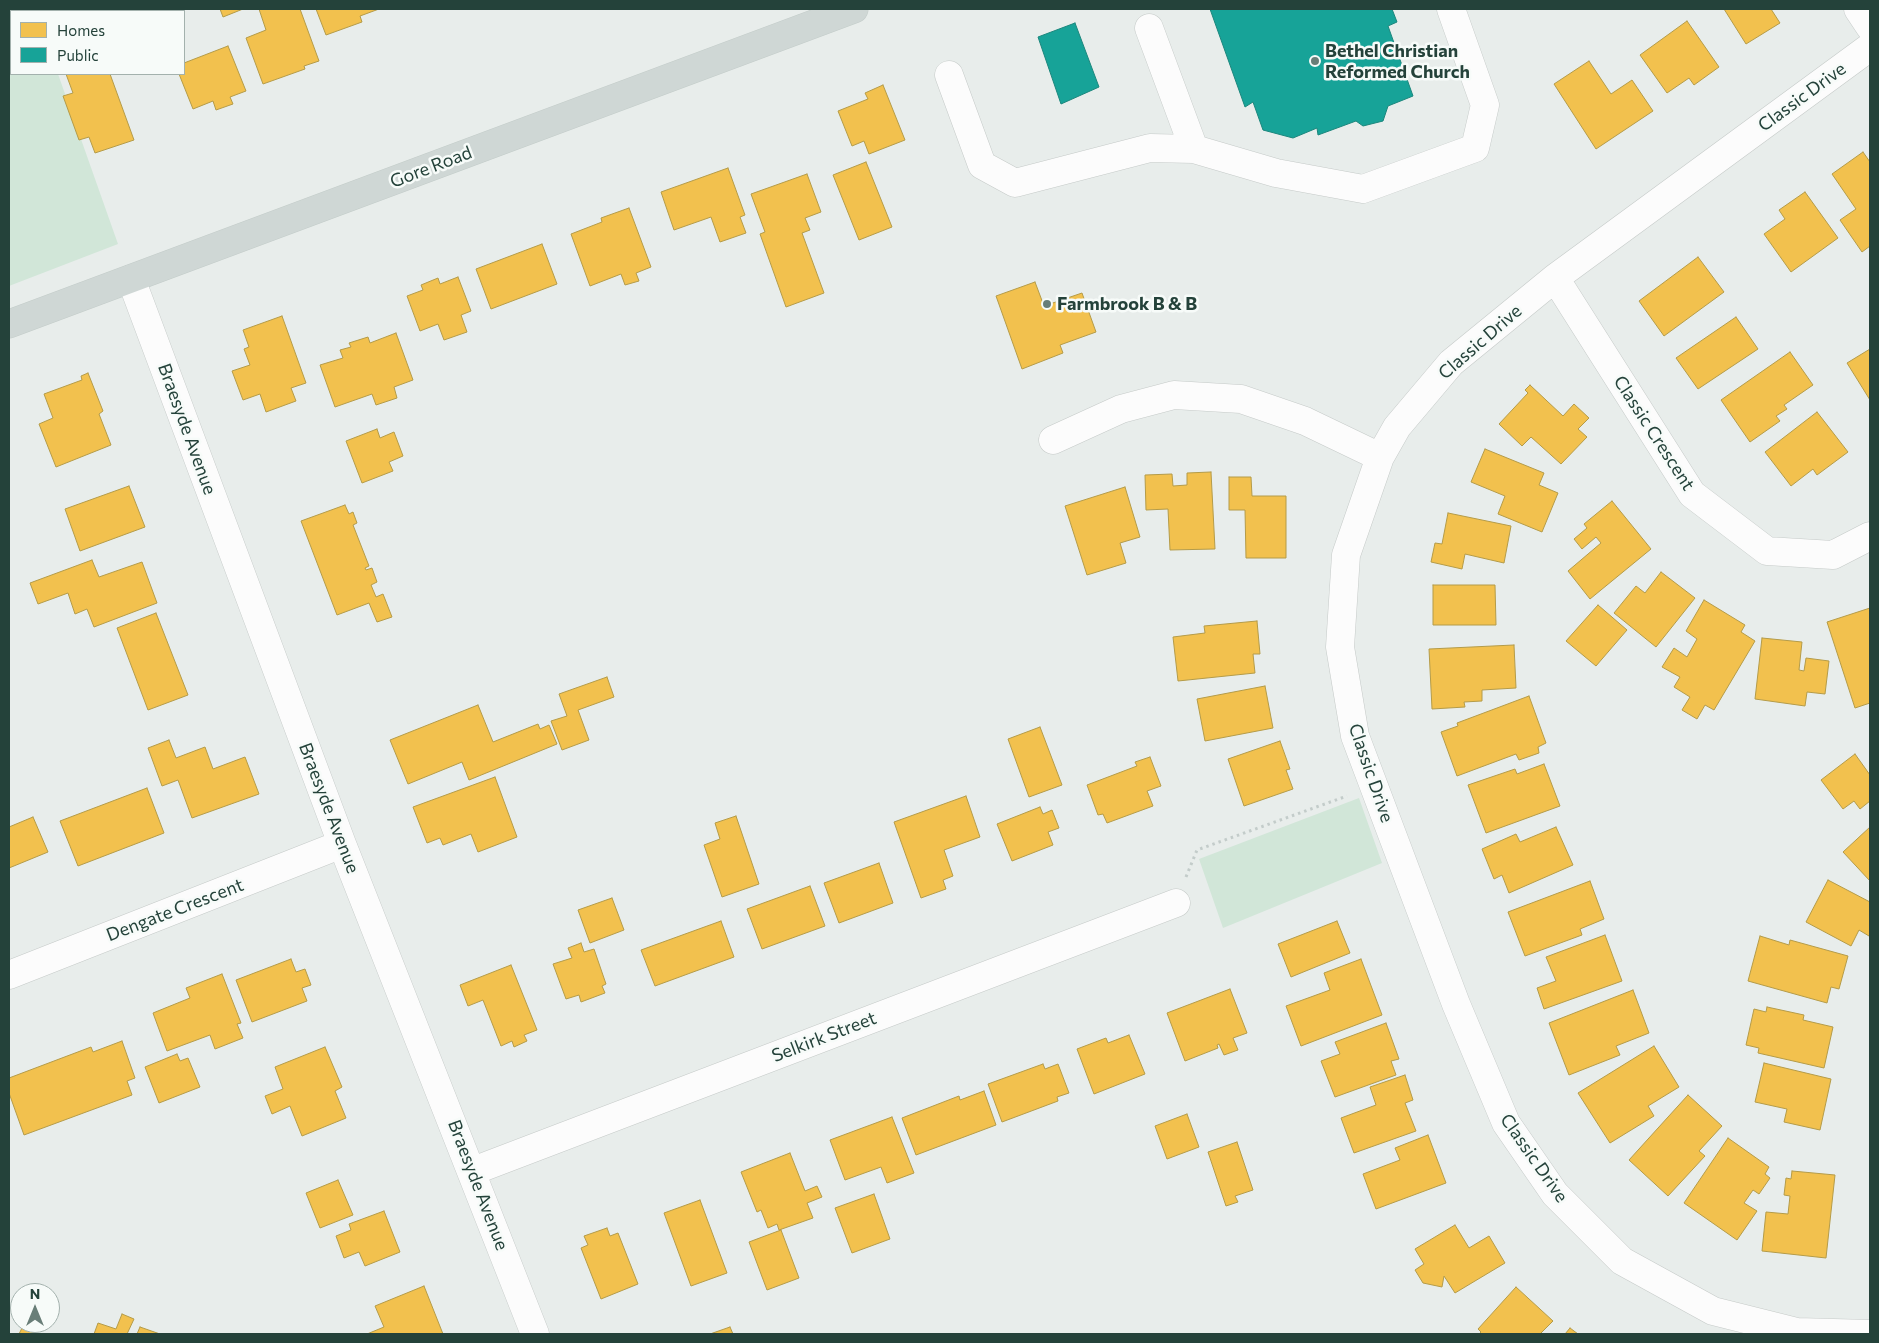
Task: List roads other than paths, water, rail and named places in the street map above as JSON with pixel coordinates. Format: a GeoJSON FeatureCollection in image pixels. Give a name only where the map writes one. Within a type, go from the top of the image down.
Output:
{"type":"FeatureCollection","features":[{"type":"Feature","properties":{"kind":"main road","name":"Gore Road"},"geometry":{"type":"LineString","coordinates":[[9,324],[854,9]]}},
{"type":"Feature","properties":{"kind":"street"},"geometry":{"type":"LineString","coordinates":[[949,75],[982,165],[1015,183],[1150,148],[1194,149],[1276,173],[1363,190],[1475,148],[1485,105],[1451,9]]}},
{"type":"Feature","properties":{"kind":"street"},"geometry":{"type":"LineString","coordinates":[[1858,9],[1870,27]]}},
{"type":"Feature","properties":{"kind":"street"},"geometry":{"type":"LineString","coordinates":[[1149,28],[1194,149]]}},
{"type":"Feature","properties":{"kind":"street","name":"Classic Drive"},"geometry":{"type":"LineString","coordinates":[[1870,47],[1555,278],[1451,363],[1397,427],[1380,457],[1346,555],[1340,647],[1355,736],[1456,1004],[1506,1123],[1555,1194],[1622,1261],[1713,1311],[1798,1332],[1870,1334]]}},
{"type":"Feature","properties":{"kind":"street","name":"Classic Crescent"},"geometry":{"type":"LineString","coordinates":[[1555,278],[1692,494],[1767,551],[1833,556],[1870,536]]}},
{"type":"Feature","properties":{"kind":"street","name":"Braesyde Avenue"},"geometry":{"type":"LineString","coordinates":[[131,279],[342,844],[535,1334]]}},
{"type":"Feature","properties":{"kind":"street"},"geometry":{"type":"LineString","coordinates":[[1053,440],[1121,409],[1174,395],[1241,399],[1305,421],[1380,457]]}},
{"type":"Feature","properties":{"kind":"street","name":"Dengate Crescent"},"geometry":{"type":"LineString","coordinates":[[9,975],[342,844]]}},
{"type":"Feature","properties":{"kind":"street","name":"Selkirk Street"},"geometry":{"type":"LineString","coordinates":[[472,1171],[1176,903]]}},
{"type":"Feature","properties":{"kind":"place","name":"Bethel Christian Reformed Church"},"geometry":{"type":"Point","coordinates":[1315,61]}},
{"type":"Feature","properties":{"kind":"place","name":"Farmbrook B & B"},"geometry":{"type":"Point","coordinates":[1047,304]}}]}
